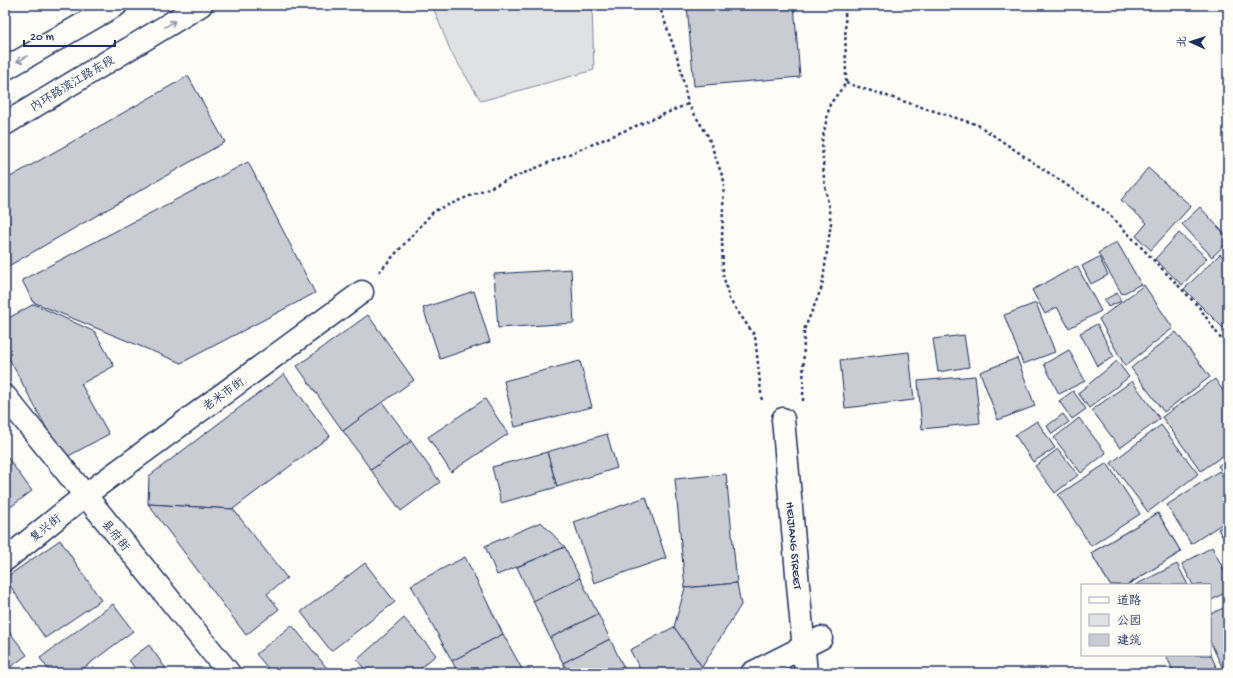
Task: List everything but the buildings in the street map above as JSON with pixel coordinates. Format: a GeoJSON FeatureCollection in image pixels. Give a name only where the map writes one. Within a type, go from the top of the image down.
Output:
{"type":"FeatureCollection","features":[{"type":"Feature","properties":{"kind":"street"},"geometry":{"type":"LineString","coordinates":[[5,69],[116,5]]}},
{"type":"Feature","properties":{"kind":"street","name":"内环路滨江路东段"},"geometry":{"type":"LineString","coordinates":[[5,124],[200,5]]}},
{"type":"Feature","properties":{"kind":"street","name":"老米市街"},"geometry":{"type":"LineString","coordinates":[[84,496],[362,292]]}},
{"type":"Feature","properties":{"kind":"street","name":"县府街"},"geometry":{"type":"LineString","coordinates":[[5,396],[84,496],[229,673]]}},
{"type":"Feature","properties":{"kind":"street","name":"HEIJIANG STREET"},"geometry":{"type":"LineString","coordinates":[[783,419],[812,642],[806,673]]}},
{"type":"Feature","properties":{"kind":"street","name":"复兴街"},"geometry":{"type":"LineString","coordinates":[[5,560],[84,496]]}},
{"type":"Feature","properties":{"kind":"street"},"geometry":{"type":"LineString","coordinates":[[752,673],[812,642]]}},
{"type":"Feature","properties":{"kind":"path"},"geometry":{"type":"LineString","coordinates":[[660,5],[680,65],[688,104],[708,136],[724,181],[722,238],[723,274],[729,299],[755,336],[762,404]]}},
{"type":"Feature","properties":{"kind":"path"},"geometry":{"type":"LineString","coordinates":[[803,403],[804,330],[822,287],[831,223],[824,179],[822,141],[830,104],[846,83],[845,5]]}},
{"type":"Feature","properties":{"kind":"path"},"geometry":{"type":"LineString","coordinates":[[846,83],[978,125],[1108,213],[1199,307],[1228,349]]}},
{"type":"Feature","properties":{"kind":"path"},"geometry":{"type":"LineString","coordinates":[[362,292],[434,211],[688,104]]}},
{"type":"Feature","properties":{"kind":"green space"},"geometry":{"type":"Polygon","coordinates":[[[432,5],[592,5],[594,70],[481,101],[451,52],[432,5]]]}}]}
